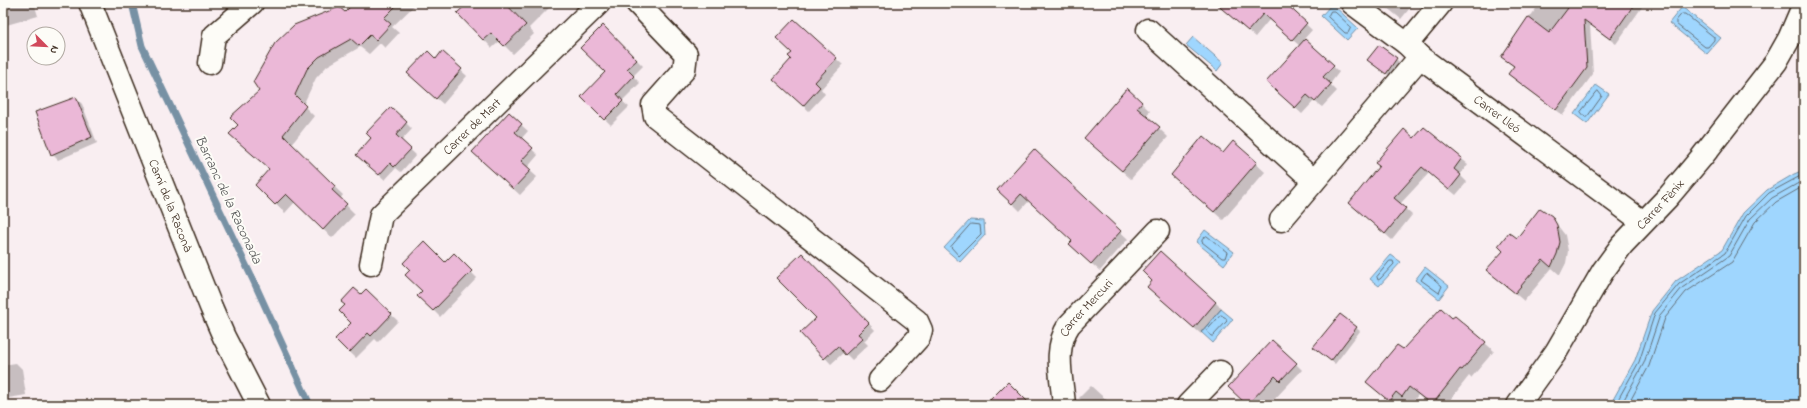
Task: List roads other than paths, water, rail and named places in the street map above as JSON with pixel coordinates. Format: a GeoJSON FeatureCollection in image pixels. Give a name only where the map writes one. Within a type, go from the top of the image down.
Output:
{"type":"FeatureCollection","features":[{"type":"Feature","properties":{"kind":"street","name":"Camí de la Raconà"},"geometry":{"type":"LineString","coordinates":[[90,3],[211,307],[224,337],[259,405]]}},
{"type":"Feature","properties":{"kind":"street"},"geometry":{"type":"LineString","coordinates":[[210,63],[214,36],[252,3]]}},
{"type":"Feature","properties":{"kind":"street","name":"Carrer de Mart"},"geometry":{"type":"LineString","coordinates":[[371,264],[381,215],[599,3]]}},
{"type":"Feature","properties":{"kind":"street"},"geometry":{"type":"LineString","coordinates":[[637,3],[686,54],[684,70],[653,105],[655,116],[917,321],[921,330],[919,337],[880,380]]}},
{"type":"Feature","properties":{"kind":"street","name":"Carrer Lleó"},"geometry":{"type":"LineString","coordinates":[[1352,3],[1643,222]]}},
{"type":"Feature","properties":{"kind":"street"},"geometry":{"type":"LineString","coordinates":[[1281,220],[1314,181],[1414,51],[1441,3]]}},
{"type":"Feature","properties":{"kind":"street","name":"Carrer Fènix"},"geometry":{"type":"LineString","coordinates":[[1518,405],[1556,352],[1603,271],[1622,245],[1668,197],[1701,158],[1776,62],[1789,39],[1804,4]]}},
{"type":"Feature","properties":{"kind":"street"},"geometry":{"type":"LineString","coordinates":[[1148,30],[1314,181]]}},
{"type":"Feature","properties":{"kind":"street","name":"Carrer Mercuri"},"geometry":{"type":"LineString","coordinates":[[1064,405],[1059,354],[1064,333],[1069,325],[1158,231]]}},
{"type":"Feature","properties":{"kind":"street"},"geometry":{"type":"LineString","coordinates":[[1188,405],[1220,372]]}},
{"type":"Feature","properties":{"kind":"water"},"geometry":{"type":"Polygon","coordinates":[[[1332,4],[1358,28],[1347,40],[1321,16],[1332,4]]]}},
{"type":"Feature","properties":{"kind":"water"},"geometry":{"type":"Polygon","coordinates":[[[1682,7],[1721,38],[1707,54],[1669,23],[1682,7]]]}},
{"type":"Feature","properties":{"kind":"water"},"geometry":{"type":"Polygon","coordinates":[[[1193,37],[1223,63],[1217,71],[1186,45],[1193,37]]]}},
{"type":"Feature","properties":{"kind":"water"},"geometry":{"type":"Polygon","coordinates":[[[1596,85],[1609,94],[1587,124],[1574,114],[1596,85]]]}},
{"type":"Feature","properties":{"kind":"water"},"geometry":{"type":"Polygon","coordinates":[[[1804,170],[1804,405],[1610,405],[1635,360],[1652,311],[1676,281],[1722,250],[1743,213],[1767,190],[1794,174],[1804,170]]]}},
{"type":"Feature","properties":{"kind":"water"},"geometry":{"type":"Polygon","coordinates":[[[970,220],[984,221],[985,235],[960,262],[944,248],[970,220]]]}},
{"type":"Feature","properties":{"kind":"water"},"geometry":{"type":"Polygon","coordinates":[[[1205,230],[1234,252],[1224,265],[1196,242],[1205,230]]]}},
{"type":"Feature","properties":{"kind":"water"},"geometry":{"type":"Polygon","coordinates":[[[1391,255],[1401,262],[1379,286],[1370,279],[1391,255]]]}},
{"type":"Feature","properties":{"kind":"water"},"geometry":{"type":"Polygon","coordinates":[[[1425,267],[1449,286],[1439,299],[1415,280],[1425,267]]]}},
{"type":"Feature","properties":{"kind":"water"},"geometry":{"type":"Polygon","coordinates":[[[1221,309],[1233,319],[1213,343],[1201,332],[1221,309]]]}},
{"type":"Feature","properties":{"kind":"waterway","name":"Barranc de la Raconada"},"geometry":{"type":"LineString","coordinates":[[132,3],[142,46],[254,282],[310,405]]}}]}
